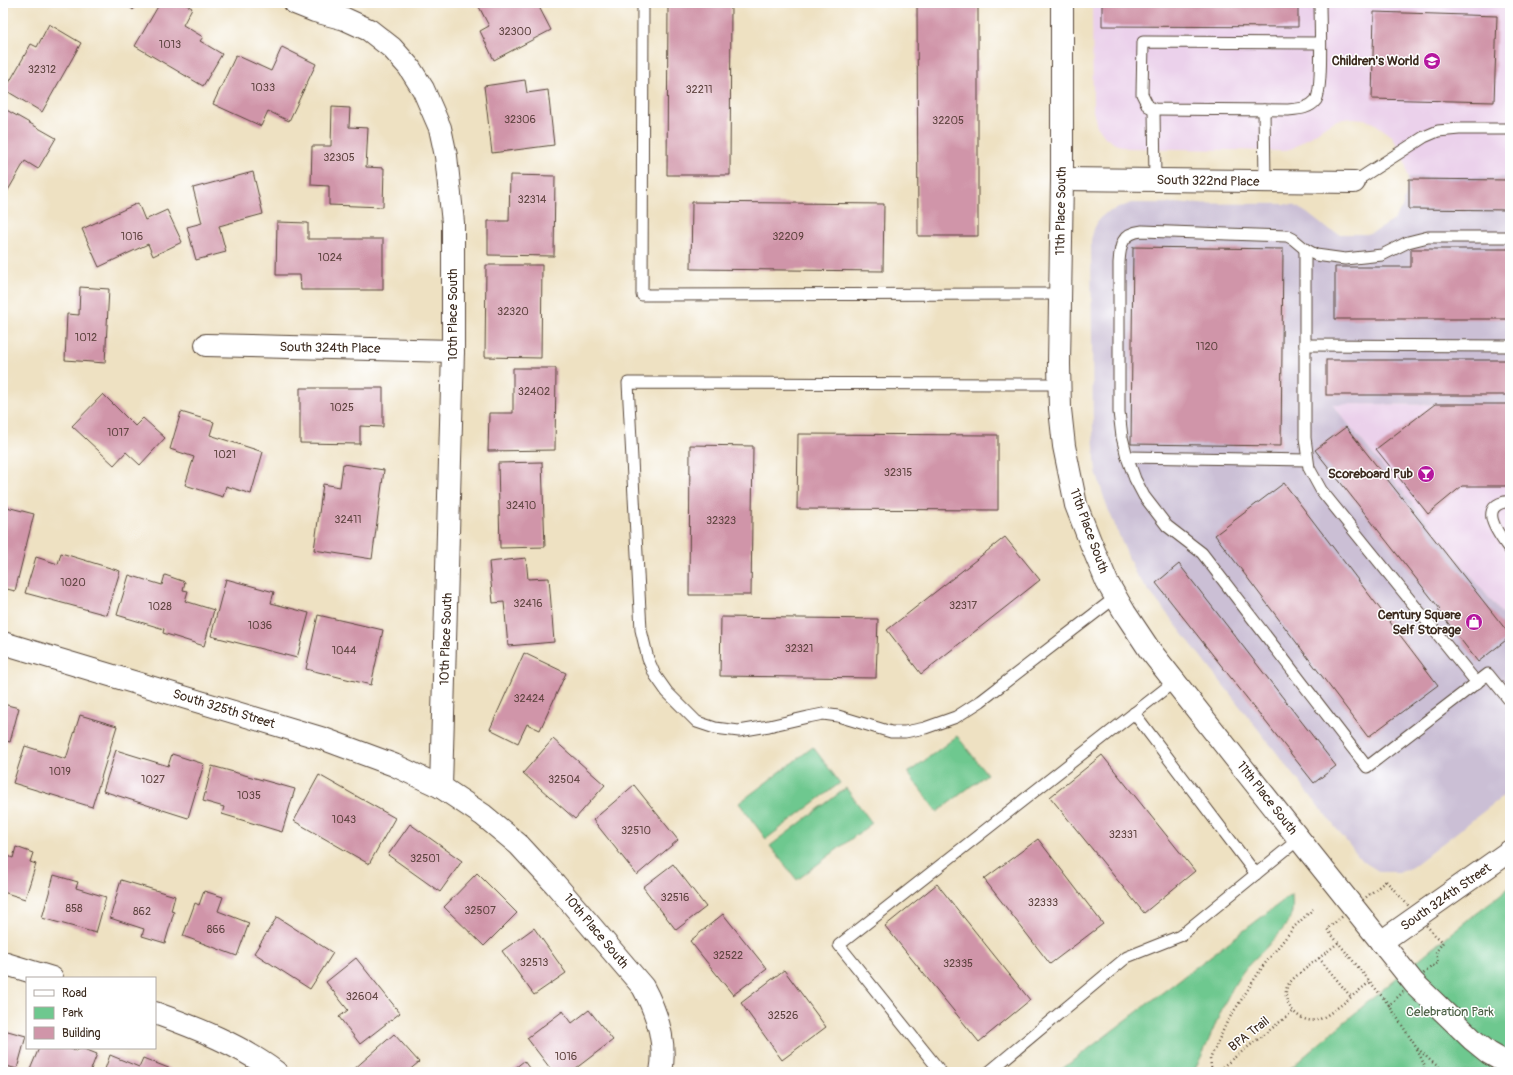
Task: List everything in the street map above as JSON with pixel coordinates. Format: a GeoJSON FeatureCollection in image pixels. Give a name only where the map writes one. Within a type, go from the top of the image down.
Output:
{"type":"FeatureCollection","features":[{"type":"Feature","properties":{"kind":"street","name":"10th Place South"},"geometry":{"type":"LineString","coordinates":[[295,3],[315,11],[345,19],[363,27],[392,48],[409,67],[423,90],[440,128],[446,156],[453,223],[453,351],[441,787],[483,815],[519,845],[555,884],[643,987],[653,1006],[658,1023],[662,1046],[662,1067]]}},
{"type":"Feature","properties":{"kind":"street","name":"11th Place South"},"geometry":{"type":"LineString","coordinates":[[1062,3],[1060,384],[1064,446],[1076,505],[1107,582],[1125,613],[1149,649],[1298,839],[1414,983],[1473,1040],[1489,1053],[1510,1065]]}},
{"type":"Feature","properties":{"kind":"street","name":"South 322nd Place"},"geometry":{"type":"LineString","coordinates":[[1062,179],[1354,182]]}},
{"type":"Feature","properties":{"kind":"street","name":"South 324th Place"},"geometry":{"type":"LineString","coordinates":[[206,345],[453,351]]}},
{"type":"Feature","properties":{"kind":"street","name":"South 325th Street"},"geometry":{"type":"LineString","coordinates":[[3,642],[324,739],[394,765],[441,787]]}},
{"type":"Feature","properties":{"kind":"street","name":"South 324th Street"},"geometry":{"type":"LineString","coordinates":[[1381,942],[1510,851]]}},
{"type":"Feature","properties":{"kind":"street"},"geometry":{"type":"LineString","coordinates":[[3,963],[49,977]]}},
{"type":"Feature","properties":{"kind":"street"},"geometry":{"type":"LineString","coordinates":[[156,1013],[194,1027],[237,1048],[266,1064],[276,1072]]}},
{"type":"Feature","properties":{"kind":"lane"},"geometry":{"type":"LineString","coordinates":[[643,3],[642,295],[1060,294]]}},
{"type":"Feature","properties":{"kind":"lane"},"geometry":{"type":"LineString","coordinates":[[1320,3],[1320,43],[1320,85],[1319,93],[1315,100],[1308,106],[1300,109],[1264,110],[1154,109],[1148,106],[1142,94],[1143,42],[1320,43]]}},
{"type":"Feature","properties":{"kind":"lane"},"geometry":{"type":"LineString","coordinates":[[1154,109],[1155,180]]}},
{"type":"Feature","properties":{"kind":"lane"},"geometry":{"type":"LineString","coordinates":[[1264,110],[1265,182]]}},
{"type":"Feature","properties":{"kind":"lane"},"geometry":{"type":"LineString","coordinates":[[1354,182],[1424,137],[1438,131],[1459,129],[1510,129]]}},
{"type":"Feature","properties":{"kind":"lane"},"geometry":{"type":"LineString","coordinates":[[1510,238],[1422,238],[1408,242],[1382,255],[1358,258],[1332,258],[1316,255],[1305,249],[1292,238],[1277,235],[1142,231],[1131,234],[1124,240],[1120,250],[1119,263],[1119,412],[1122,437],[1135,479],[1144,496],[1167,526],[1202,553],[1367,767],[1488,674],[1510,701]]}},
{"type":"Feature","properties":{"kind":"lane"},"geometry":{"type":"LineString","coordinates":[[1305,249],[1305,438],[1307,460],[1312,475],[1321,490],[1476,683]]}},
{"type":"Feature","properties":{"kind":"lane"},"geometry":{"type":"LineString","coordinates":[[1305,345],[1510,346]]}},
{"type":"Feature","properties":{"kind":"lane"},"geometry":{"type":"LineString","coordinates":[[1060,384],[628,383],[641,630],[648,659],[655,675],[667,692],[683,709],[697,722],[715,728],[739,731],[823,714],[838,716],[891,732],[905,732],[924,728],[956,716],[981,701],[1116,597]]}},
{"type":"Feature","properties":{"kind":"lane"},"geometry":{"type":"LineString","coordinates":[[1127,456],[1307,460]]}},
{"type":"Feature","properties":{"kind":"lane"},"geometry":{"type":"LineString","coordinates":[[1510,501],[1504,502],[1495,507],[1492,514],[1492,520],[1499,535],[1510,550]]}},
{"type":"Feature","properties":{"kind":"lane"},"geometry":{"type":"LineString","coordinates":[[941,1072],[838,945],[1175,681]]}},
{"type":"Feature","properties":{"kind":"lane"},"geometry":{"type":"LineString","coordinates":[[1134,713],[1256,874]]}},
{"type":"Feature","properties":{"kind":"lane"},"geometry":{"type":"LineString","coordinates":[[989,1072],[1127,957],[1180,936],[1298,839]]}},
{"type":"Feature","properties":{"kind":"path"},"geometry":{"type":"LineString","coordinates":[[1212,1072],[1210,1059],[1227,1022],[1263,966],[1295,926],[1313,909]]}},
{"type":"Feature","properties":{"kind":"path"},"geometry":{"type":"LineString","coordinates":[[1333,925],[1327,929],[1389,1005],[1416,1047],[1424,1064],[1424,1072]]}},
{"type":"Feature","properties":{"kind":"path"},"geometry":{"type":"LineString","coordinates":[[1431,967],[1438,963],[1436,952],[1443,942],[1435,935]]}},
{"type":"Feature","properties":{"kind":"path"},"geometry":{"type":"LineString","coordinates":[[1338,943],[1295,977],[1287,988],[1286,995],[1288,1002],[1294,1011],[1301,1018],[1317,1020],[1328,1015],[1370,982]]}},
{"type":"Feature","properties":{"kind":"path"},"geometry":{"type":"LineString","coordinates":[[1319,958],[1351,997]]}},
{"type":"Feature","properties":{"kind":"path"},"geometry":{"type":"LineString","coordinates":[[1389,1005],[1395,1000]]}},
{"type":"Feature","properties":{"kind":"path","name":"BPA Trail"},"geometry":{"type":"LineString","coordinates":[[1216,1072],[1294,1011]]}},
{"type":"Feature","properties":{"kind":"path"},"geometry":{"type":"LineString","coordinates":[[1416,1047],[1432,1062],[1446,1072]]}},
{"type":"Feature","properties":{"kind":"shaded area"},"geometry":{"type":"Polygon","coordinates":[[[1092,3],[1510,3],[1510,177],[1408,177],[1404,156],[1392,136],[1374,123],[1364,119],[1353,118],[1337,120],[1293,148],[1282,151],[1127,148],[1115,144],[1105,137],[1097,126],[1093,111],[1092,3]]]}},
{"type":"Feature","properties":{"kind":"shaded area"},"geometry":{"type":"Polygon","coordinates":[[[1408,177],[1510,177],[1510,405],[1332,404],[1510,624],[1510,791],[1412,867],[1401,872],[1380,872],[1361,860],[1135,573],[1106,504],[1096,472],[1093,433],[1091,240],[1099,219],[1106,213],[1131,203],[1294,205],[1326,228],[1340,234],[1367,234],[1378,230],[1393,221],[1402,208],[1406,195],[1408,177]]]}},
{"type":"Feature","properties":{"kind":"shaded area"},"geometry":{"type":"Polygon","coordinates":[[[1332,404],[1510,405],[1510,624],[1332,404]]]}},
{"type":"Feature","properties":{"kind":"green space"},"geometry":{"type":"Polygon","coordinates":[[[957,736],[987,774],[937,812],[908,773],[957,736]]]}},
{"type":"Feature","properties":{"kind":"green space"},"geometry":{"type":"Polygon","coordinates":[[[813,747],[840,783],[766,839],[739,803],[813,747]]]}},
{"type":"Feature","properties":{"kind":"green space"},"geometry":{"type":"Polygon","coordinates":[[[846,788],[872,823],[797,880],[770,846],[846,788]]]}},
{"type":"Feature","properties":{"kind":"green space","name":"Celebration Park"},"geometry":{"type":"Polygon","coordinates":[[[1510,887],[1510,1072],[1286,1072],[1425,954],[1510,887]]]}},
{"type":"Feature","properties":{"kind":"green space"},"geometry":{"type":"Polygon","coordinates":[[[1292,894],[1292,912],[1289,920],[1277,936],[1242,973],[1234,985],[1200,1060],[1193,1072],[1058,1072],[1292,894]]]}},
{"type":"Feature","properties":{"kind":"building"},"geometry":{"type":"Polygon","coordinates":[[[125,3],[140,3],[133,10],[125,3]]]}},
{"type":"Feature","properties":{"kind":"building"},"geometry":{"type":"Polygon","coordinates":[[[160,3],[183,3],[192,8],[183,25],[203,37],[200,41],[222,54],[203,86],[135,46],[160,3]]]}},
{"type":"Feature","properties":{"kind":"building"},"geometry":{"type":"Polygon","coordinates":[[[477,3],[537,3],[551,30],[494,60],[480,31],[489,26],[477,3]]]}},
{"type":"Feature","properties":{"kind":"building"},"geometry":{"type":"Polygon","coordinates":[[[668,3],[731,3],[730,175],[667,175],[668,3]]]}},
{"type":"Feature","properties":{"kind":"building"},"geometry":{"type":"Polygon","coordinates":[[[917,3],[978,3],[978,236],[918,236],[917,3]]]}},
{"type":"Feature","properties":{"kind":"building"},"geometry":{"type":"Polygon","coordinates":[[[1102,3],[1298,3],[1298,27],[1102,26],[1102,3]]]}},
{"type":"Feature","properties":{"kind":"building"},"geometry":{"type":"Polygon","coordinates":[[[1374,12],[1497,16],[1494,102],[1372,99],[1374,12]]]}},
{"type":"Feature","properties":{"kind":"building"},"geometry":{"type":"Polygon","coordinates":[[[49,24],[81,43],[42,112],[5,90],[31,44],[37,47],[49,24]]]}},
{"type":"Feature","properties":{"kind":"building"},"geometry":{"type":"Polygon","coordinates":[[[282,47],[316,64],[289,121],[268,111],[261,126],[213,104],[236,55],[271,71],[282,47]]]}},
{"type":"Feature","properties":{"kind":"building"},"geometry":{"type":"Polygon","coordinates":[[[525,80],[527,93],[548,90],[554,145],[492,153],[484,86],[525,80]]]}},
{"type":"Feature","properties":{"kind":"building"},"geometry":{"type":"Polygon","coordinates":[[[332,107],[350,108],[349,127],[368,128],[366,167],[384,168],[383,207],[329,205],[329,186],[311,185],[312,146],[331,146],[332,107]]]}},
{"type":"Feature","properties":{"kind":"building"},"geometry":{"type":"Polygon","coordinates":[[[3,108],[56,138],[38,169],[25,161],[3,199],[3,108]]]}},
{"type":"Feature","properties":{"kind":"building"},"geometry":{"type":"Polygon","coordinates":[[[253,172],[263,214],[219,226],[226,252],[196,260],[187,227],[202,223],[193,188],[253,172]]]}},
{"type":"Feature","properties":{"kind":"building"},"geometry":{"type":"Polygon","coordinates":[[[510,175],[555,176],[554,256],[488,255],[488,221],[509,221],[510,175]]]}},
{"type":"Feature","properties":{"kind":"building"},"geometry":{"type":"Polygon","coordinates":[[[1409,179],[1510,180],[1510,210],[1409,209],[1409,179]]]}},
{"type":"Feature","properties":{"kind":"building"},"geometry":{"type":"Polygon","coordinates":[[[692,202],[884,204],[883,271],[691,269],[692,202]]]}},
{"type":"Feature","properties":{"kind":"building"},"geometry":{"type":"Polygon","coordinates":[[[138,203],[145,220],[167,210],[182,242],[153,256],[148,244],[99,267],[82,229],[138,203]]]}},
{"type":"Feature","properties":{"kind":"building"},"geometry":{"type":"Polygon","coordinates":[[[277,222],[308,223],[308,239],[383,239],[383,290],[301,290],[300,275],[276,275],[277,222]]]}},
{"type":"Feature","properties":{"kind":"building"},"geometry":{"type":"Polygon","coordinates":[[[1133,247],[1283,249],[1281,446],[1131,444],[1133,247]]]}},
{"type":"Feature","properties":{"kind":"building"},"geometry":{"type":"Polygon","coordinates":[[[1411,249],[1510,249],[1510,319],[1335,319],[1335,267],[1411,267],[1411,249]]]}},
{"type":"Feature","properties":{"kind":"building"},"geometry":{"type":"Polygon","coordinates":[[[486,265],[542,265],[541,358],[485,357],[486,265]]]}},
{"type":"Feature","properties":{"kind":"building"},"geometry":{"type":"Polygon","coordinates":[[[80,287],[109,289],[105,363],[65,360],[67,314],[79,315],[80,287]]]}},
{"type":"Feature","properties":{"kind":"building"},"geometry":{"type":"Polygon","coordinates":[[[1326,360],[1510,360],[1510,395],[1326,395],[1326,360]]]}},
{"type":"Feature","properties":{"kind":"building"},"geometry":{"type":"Polygon","coordinates":[[[513,368],[556,368],[555,450],[488,451],[489,413],[513,413],[513,368]]]}},
{"type":"Feature","properties":{"kind":"building"},"geometry":{"type":"Polygon","coordinates":[[[300,388],[383,388],[383,427],[360,426],[360,444],[300,443],[300,388]]]}},
{"type":"Feature","properties":{"kind":"building"},"geometry":{"type":"Polygon","coordinates":[[[103,394],[135,426],[143,418],[165,438],[140,465],[126,452],[114,465],[72,426],[103,394]]]}},
{"type":"Feature","properties":{"kind":"building"},"geometry":{"type":"Polygon","coordinates":[[[1435,404],[1510,404],[1510,486],[1462,486],[1428,514],[1376,449],[1435,404]]]}},
{"type":"Feature","properties":{"kind":"building"},"geometry":{"type":"Polygon","coordinates":[[[181,412],[214,422],[210,435],[263,452],[251,494],[226,486],[223,497],[185,485],[194,457],[170,449],[181,412]]]}},
{"type":"Feature","properties":{"kind":"building"},"geometry":{"type":"Polygon","coordinates":[[[1346,427],[1510,635],[1510,637],[1478,662],[1438,610],[1440,609],[1315,450],[1346,427]]]}},
{"type":"Feature","properties":{"kind":"building"},"geometry":{"type":"Polygon","coordinates":[[[798,434],[998,435],[998,510],[797,509],[798,434]]]}},
{"type":"Feature","properties":{"kind":"building"},"geometry":{"type":"Polygon","coordinates":[[[690,445],[753,446],[751,595],[689,595],[690,445]]]}},
{"type":"Feature","properties":{"kind":"building"},"geometry":{"type":"Polygon","coordinates":[[[542,462],[545,547],[500,548],[498,463],[542,462]]]}},
{"type":"Feature","properties":{"kind":"building"},"geometry":{"type":"Polygon","coordinates":[[[343,464],[384,470],[372,559],[314,550],[323,484],[340,487],[343,464]]]}},
{"type":"Feature","properties":{"kind":"building"},"geometry":{"type":"Polygon","coordinates":[[[1284,483],[1438,685],[1368,737],[1215,535],[1284,483]]]}},
{"type":"Feature","properties":{"kind":"building"},"geometry":{"type":"Polygon","coordinates":[[[3,506],[34,514],[15,591],[3,588],[3,506]]]}},
{"type":"Feature","properties":{"kind":"building"},"geometry":{"type":"Polygon","coordinates":[[[1005,537],[1040,580],[921,674],[887,630],[1005,537]]]}},
{"type":"Feature","properties":{"kind":"building"},"geometry":{"type":"Polygon","coordinates":[[[61,553],[120,571],[107,615],[25,593],[36,557],[58,564],[61,553]]]}},
{"type":"Feature","properties":{"kind":"building"},"geometry":{"type":"Polygon","coordinates":[[[526,558],[528,579],[549,578],[554,642],[508,646],[504,602],[493,603],[489,562],[526,558]]]}},
{"type":"Feature","properties":{"kind":"building"},"geometry":{"type":"Polygon","coordinates":[[[1179,564],[1336,766],[1314,783],[1156,583],[1179,564]]]}},
{"type":"Feature","properties":{"kind":"building"},"geometry":{"type":"Polygon","coordinates":[[[129,575],[162,585],[165,575],[185,582],[183,590],[188,591],[185,601],[214,610],[204,646],[163,633],[164,629],[117,615],[129,575]]]}},
{"type":"Feature","properties":{"kind":"building"},"geometry":{"type":"Polygon","coordinates":[[[226,579],[274,592],[271,603],[309,613],[297,658],[211,636],[226,579]]]}},
{"type":"Feature","properties":{"kind":"building"},"geometry":{"type":"Polygon","coordinates":[[[318,615],[383,630],[371,685],[306,669],[318,615]]]}},
{"type":"Feature","properties":{"kind":"building"},"geometry":{"type":"Polygon","coordinates":[[[721,617],[878,619],[876,678],[720,676],[721,617]]]}},
{"type":"Feature","properties":{"kind":"building"},"geometry":{"type":"Polygon","coordinates":[[[524,653],[566,673],[540,730],[527,724],[518,743],[490,729],[524,653]]]}},
{"type":"Feature","properties":{"kind":"building"},"geometry":{"type":"Polygon","coordinates":[[[3,704],[19,708],[10,742],[3,740],[3,704]]]}},
{"type":"Feature","properties":{"kind":"building"},"geometry":{"type":"Polygon","coordinates":[[[80,715],[117,726],[92,807],[13,783],[25,746],[66,759],[80,715]]]}},
{"type":"Feature","properties":{"kind":"building"},"geometry":{"type":"Polygon","coordinates":[[[553,739],[605,785],[575,819],[523,773],[553,739]]]}},
{"type":"Feature","properties":{"kind":"building"},"geometry":{"type":"Polygon","coordinates":[[[116,750],[168,766],[172,754],[204,764],[188,818],[103,791],[116,750]]]}},
{"type":"Feature","properties":{"kind":"building"},"geometry":{"type":"Polygon","coordinates":[[[1102,755],[1195,871],[1144,913],[1050,797],[1102,755]]]}},
{"type":"Feature","properties":{"kind":"building"},"geometry":{"type":"Polygon","coordinates":[[[212,766],[295,789],[282,832],[222,814],[224,807],[203,801],[212,766]]]}},
{"type":"Feature","properties":{"kind":"building"},"geometry":{"type":"Polygon","coordinates":[[[319,775],[395,818],[369,864],[294,821],[319,775]]]}},
{"type":"Feature","properties":{"kind":"building"},"geometry":{"type":"Polygon","coordinates":[[[634,785],[678,840],[637,875],[593,820],[634,785]]]}},
{"type":"Feature","properties":{"kind":"building"},"geometry":{"type":"Polygon","coordinates":[[[410,824],[462,861],[440,892],[388,855],[410,824]]]}},
{"type":"Feature","properties":{"kind":"building"},"geometry":{"type":"Polygon","coordinates":[[[1038,839],[1103,924],[1050,964],[984,879],[1038,839]]]}},
{"type":"Feature","properties":{"kind":"building"},"geometry":{"type":"Polygon","coordinates":[[[16,847],[33,853],[30,862],[36,864],[25,899],[3,892],[3,854],[13,858],[16,847]]]}},
{"type":"Feature","properties":{"kind":"building"},"geometry":{"type":"Polygon","coordinates":[[[673,864],[706,907],[676,930],[643,887],[673,864]]]}},
{"type":"Feature","properties":{"kind":"building"},"geometry":{"type":"Polygon","coordinates":[[[477,873],[517,913],[484,946],[444,907],[477,873]]]}},
{"type":"Feature","properties":{"kind":"building"},"geometry":{"type":"Polygon","coordinates":[[[54,875],[78,882],[76,888],[106,897],[96,933],[42,918],[54,875]]]}},
{"type":"Feature","properties":{"kind":"building"},"geometry":{"type":"Polygon","coordinates":[[[121,880],[175,896],[171,911],[174,912],[165,943],[142,936],[144,929],[110,918],[121,880]]]}},
{"type":"Feature","properties":{"kind":"building"},"geometry":{"type":"Polygon","coordinates":[[[937,884],[1030,1000],[979,1042],[885,926],[937,884]]]}},
{"type":"Feature","properties":{"kind":"building"},"geometry":{"type":"Polygon","coordinates":[[[204,891],[223,897],[218,911],[249,923],[237,956],[183,936],[195,903],[199,905],[204,891]]]}},
{"type":"Feature","properties":{"kind":"building"},"geometry":{"type":"Polygon","coordinates":[[[723,914],[767,969],[733,995],[690,941],[723,914]]]}},
{"type":"Feature","properties":{"kind":"building"},"geometry":{"type":"Polygon","coordinates":[[[277,917],[333,953],[310,989],[254,953],[277,917]]]}},
{"type":"Feature","properties":{"kind":"building"},"geometry":{"type":"Polygon","coordinates":[[[534,928],[566,973],[534,995],[502,951],[534,928]]]}},
{"type":"Feature","properties":{"kind":"building"},"geometry":{"type":"Polygon","coordinates":[[[356,958],[400,1013],[360,1044],[339,1017],[348,1010],[326,982],[356,958]]]}},
{"type":"Feature","properties":{"kind":"building"},"geometry":{"type":"Polygon","coordinates":[[[784,970],[826,1027],[782,1060],[741,1003],[784,970]]]}},
{"type":"Feature","properties":{"kind":"building"},"geometry":{"type":"Polygon","coordinates":[[[589,1010],[613,1040],[571,1072],[553,1072],[527,1038],[563,1011],[572,1023],[589,1010]]]}},
{"type":"Feature","properties":{"kind":"building"},"geometry":{"type":"Polygon","coordinates":[[[3,1025],[5,1025],[4,1030],[26,1036],[17,1069],[3,1065],[3,1025]]]}},
{"type":"Feature","properties":{"kind":"building"},"geometry":{"type":"Polygon","coordinates":[[[394,1034],[419,1062],[407,1072],[355,1072],[353,1070],[394,1034]]]}},
{"type":"Feature","properties":{"kind":"building"},"geometry":{"type":"Polygon","coordinates":[[[39,1049],[72,1049],[77,1051],[78,1049],[84,1049],[97,1054],[90,1072],[29,1072],[39,1049]]]}},
{"type":"Feature","properties":{"kind":"building"},"geometry":{"type":"Polygon","coordinates":[[[110,1055],[139,1067],[143,1058],[171,1069],[169,1072],[104,1072],[110,1055]]]}},
{"type":"Feature","properties":{"kind":"building"},"geometry":{"type":"Polygon","coordinates":[[[524,1061],[532,1072],[510,1072],[524,1061]]]}},
{"type":"Feature","properties":{"kind":"place","name":"Children's World"},"geometry":{"type":"Point","coordinates":[1432,61]}},
{"type":"Feature","properties":{"kind":"place","name":"Scoreboard Pub"},"geometry":{"type":"Point","coordinates":[1426,474]}},
{"type":"Feature","properties":{"kind":"place","name":"Century Square Self Storage"},"geometry":{"type":"Point","coordinates":[1474,622]}}]}
